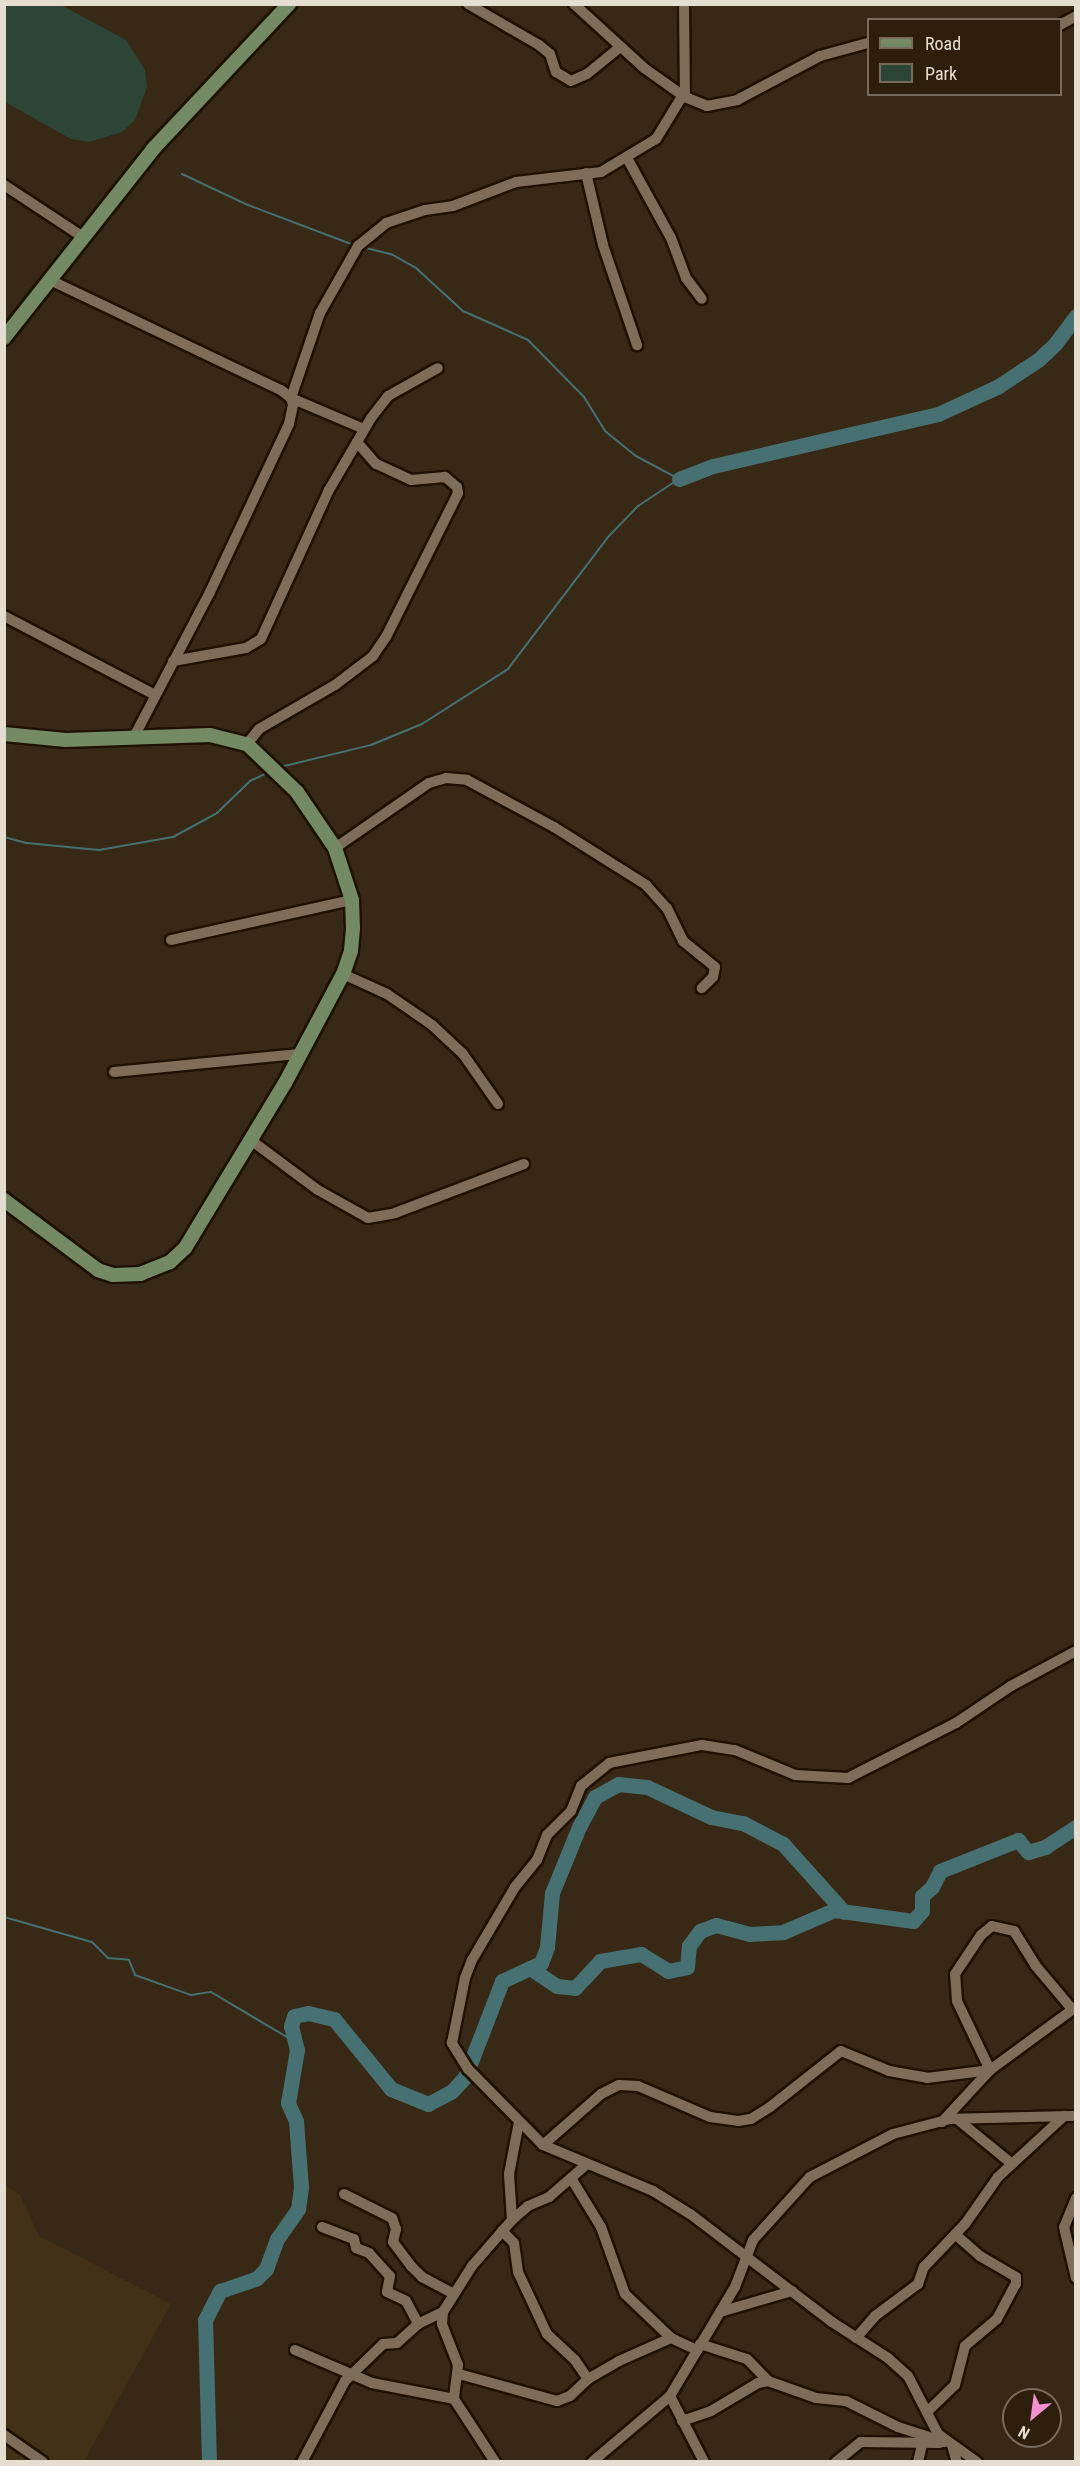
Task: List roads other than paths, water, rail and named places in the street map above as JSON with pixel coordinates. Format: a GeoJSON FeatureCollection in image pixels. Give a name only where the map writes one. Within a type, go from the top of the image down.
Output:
{"type":"FeatureCollection","features":[{"type":"Feature","properties":{"kind":"street"},"geometry":{"type":"LineString","coordinates":[[4,338],[153,149],[290,4]]}},
{"type":"Feature","properties":{"kind":"street"},"geometry":{"type":"LineString","coordinates":[[468,4],[539,45],[550,54],[556,72],[571,81],[586,74],[620,47]]}},
{"type":"Feature","properties":{"kind":"street"},"geometry":{"type":"LineString","coordinates":[[574,4],[620,47],[684,96],[707,106],[721,105],[820,56],[867,43]]}},
{"type":"Feature","properties":{"kind":"street"},"geometry":{"type":"LineString","coordinates":[[134,736],[289,424],[291,398],[303,356],[341,270],[358,246],[379,227],[424,210],[453,206],[516,182],[602,172],[656,139],[684,96],[684,4]]}},
{"type":"Feature","properties":{"kind":"street"},"geometry":{"type":"LineString","coordinates":[[1062,24],[1076,16]]}},
{"type":"Feature","properties":{"kind":"street"},"geometry":{"type":"LineString","coordinates":[[627,158],[671,238],[687,278],[702,299]]}},
{"type":"Feature","properties":{"kind":"street"},"geometry":{"type":"LineString","coordinates":[[586,173],[603,245],[637,345]]}},
{"type":"Feature","properties":{"kind":"street"},"geometry":{"type":"LineString","coordinates":[[4,185],[83,237]]}},
{"type":"Feature","properties":{"kind":"street"},"geometry":{"type":"LineString","coordinates":[[50,280],[291,398],[364,429]]}},
{"type":"Feature","properties":{"kind":"street"},"geometry":{"type":"LineString","coordinates":[[173,661],[251,646],[261,639],[329,490],[364,429],[388,396],[438,368]]}},
{"type":"Feature","properties":{"kind":"street"},"geometry":{"type":"LineString","coordinates":[[247,744],[259,729],[335,685],[373,656],[387,637],[458,493],[457,487],[445,477],[411,480],[382,467],[368,457],[357,442]]}},
{"type":"Feature","properties":{"kind":"street"},"geometry":{"type":"LineString","coordinates":[[4,616],[154,695]]}},
{"type":"Feature","properties":{"kind":"street"},"geometry":{"type":"LineString","coordinates":[[4,734],[66,740],[210,735],[247,744],[297,792],[335,848],[352,900],[351,951],[343,974],[252,1141],[185,1248],[170,1262],[141,1274],[113,1275],[98,1270],[4,1200]]}},
{"type":"Feature","properties":{"kind":"street"},"geometry":{"type":"LineString","coordinates":[[335,848],[429,783],[446,778],[466,780],[554,826],[646,885],[668,908],[683,941],[715,967],[713,977],[702,988]]}},
{"type":"Feature","properties":{"kind":"street"},"geometry":{"type":"LineString","coordinates":[[171,940],[352,900]]}},
{"type":"Feature","properties":{"kind":"street"},"geometry":{"type":"LineString","coordinates":[[343,974],[387,994],[432,1025],[463,1054],[498,1104]]}},
{"type":"Feature","properties":{"kind":"street"},"geometry":{"type":"LineString","coordinates":[[114,1072],[299,1054]]}},
{"type":"Feature","properties":{"kind":"street"},"geometry":{"type":"LineString","coordinates":[[252,1141],[318,1190],[368,1218],[395,1213],[524,1164]]}},
{"type":"Feature","properties":{"kind":"street"},"geometry":{"type":"LineString","coordinates":[[977,2462],[938,2434],[908,2376],[747,2258],[718,2232],[653,2191],[543,2145],[456,2053],[452,2043],[455,2022],[472,1960],[515,1887],[537,1860],[547,1835],[571,1811],[581,1786],[593,1773],[634,1755],[702,1745],[735,1750],[795,1775],[848,1778],[956,1723],[1011,1686],[1076,1651]]}},
{"type":"Feature","properties":{"kind":"street"},"geometry":{"type":"LineString","coordinates":[[942,2121],[990,2070],[1074,2008],[1035,1965],[1014,1930],[992,1926],[981,1935],[955,1974],[957,2001],[990,2070]]}},
{"type":"Feature","properties":{"kind":"street"},"geometry":{"type":"LineString","coordinates":[[543,2145],[601,2094],[619,2085],[638,2086],[710,2117],[738,2121],[751,2119],[770,2107],[841,2051],[889,2071],[927,2078],[990,2070]]}},
{"type":"Feature","properties":{"kind":"street"},"geometry":{"type":"LineString","coordinates":[[592,2462],[670,2396],[720,2312],[747,2258],[753,2240],[810,2177],[893,2134],[942,2121],[957,2118],[1070,2116]]}},
{"type":"Feature","properties":{"kind":"street"},"geometry":{"type":"LineString","coordinates":[[856,2338],[875,2316],[918,2284],[924,2267],[955,2234],[1012,2164],[1070,2116]]}},
{"type":"Feature","properties":{"kind":"street"},"geometry":{"type":"LineString","coordinates":[[957,2118],[1012,2164]]}},
{"type":"Feature","properties":{"kind":"street"},"geometry":{"type":"LineString","coordinates":[[513,2220],[509,2174],[519,2121]]}},
{"type":"Feature","properties":{"kind":"street"},"geometry":{"type":"LineString","coordinates":[[302,2462],[338,2390],[353,2373],[377,2349],[397,2343],[418,2324],[442,2312],[472,2266],[502,2231],[586,2164]]}},
{"type":"Feature","properties":{"kind":"street"},"geometry":{"type":"LineString","coordinates":[[571,2178],[601,2227],[625,2294],[670,2338],[747,2359],[768,2381],[816,2397],[846,2401],[898,2427],[949,2444],[957,2462]]}},
{"type":"Feature","properties":{"kind":"street"},"geometry":{"type":"LineString","coordinates":[[344,2194],[392,2218],[396,2229],[393,2242],[411,2266],[422,2277],[454,2294]]}},
{"type":"Feature","properties":{"kind":"street"},"geometry":{"type":"LineString","coordinates":[[1074,2279],[1064,2227],[1076,2198]]}},
{"type":"Feature","properties":{"kind":"street"},"geometry":{"type":"LineString","coordinates":[[322,2227],[354,2239],[356,2248],[369,2253],[390,2276],[387,2292],[406,2301],[418,2324]]}},
{"type":"Feature","properties":{"kind":"street"},"geometry":{"type":"LineString","coordinates":[[502,2231],[514,2243],[518,2272],[547,2334],[575,2360],[588,2379]]}},
{"type":"Feature","properties":{"kind":"street"},"geometry":{"type":"LineString","coordinates":[[927,2412],[955,2385],[965,2346],[997,2319],[1016,2284],[1016,2277],[980,2256],[955,2234]]}},
{"type":"Feature","properties":{"kind":"street"},"geometry":{"type":"LineString","coordinates":[[720,2312],[792,2291]]}},
{"type":"Feature","properties":{"kind":"street"},"geometry":{"type":"LineString","coordinates":[[442,2312],[442,2324],[459,2374],[454,2398],[495,2462]]}},
{"type":"Feature","properties":{"kind":"street"},"geometry":{"type":"LineString","coordinates":[[459,2374],[557,2401],[570,2396],[588,2379],[670,2338]]}},
{"type":"Feature","properties":{"kind":"street"},"geometry":{"type":"LineString","coordinates":[[295,2350],[372,2383],[454,2398]]}},
{"type":"Feature","properties":{"kind":"street"},"geometry":{"type":"LineString","coordinates":[[681,2421],[711,2411],[758,2383],[768,2381]]}},
{"type":"Feature","properties":{"kind":"street"},"geometry":{"type":"LineString","coordinates":[[670,2396],[704,2462]]}},
{"type":"Feature","properties":{"kind":"street"},"geometry":{"type":"LineString","coordinates":[[4,2436],[43,2462]]}},
{"type":"Feature","properties":{"kind":"street"},"geometry":{"type":"LineString","coordinates":[[836,2462],[861,2442],[893,2439],[922,2445],[949,2444]]}},
{"type":"Feature","properties":{"kind":"street"},"geometry":{"type":"LineString","coordinates":[[918,2462],[922,2445]]}},
{"type":"Feature","properties":{"kind":"waterway"},"geometry":{"type":"LineString","coordinates":[[182,174],[248,205],[354,245]]}},
{"type":"Feature","properties":{"kind":"waterway"},"geometry":{"type":"LineString","coordinates":[[362,247],[391,254],[416,268],[463,311],[528,340],[584,397],[605,431],[636,456],[679,479]]}},
{"type":"Feature","properties":{"kind":"waterway"},"geometry":{"type":"LineString","coordinates":[[679,479],[713,466],[938,414],[997,387],[1038,360],[1055,344],[1076,316]]}},
{"type":"Feature","properties":{"kind":"waterway"},"geometry":{"type":"LineString","coordinates":[[280,767],[371,745],[422,724],[508,669],[609,536],[638,506],[679,479]]}},
{"type":"Feature","properties":{"kind":"waterway"},"geometry":{"type":"LineString","coordinates":[[4,837],[27,843],[99,850],[173,837],[217,813],[250,781],[269,772]]}},
{"type":"Feature","properties":{"kind":"waterway"},"geometry":{"type":"LineString","coordinates":[[530,1968],[541,1963],[547,1947],[552,1893],[579,1827],[595,1797],[618,1784],[647,1787],[711,1817],[743,1823],[783,1844],[844,1912]]}},
{"type":"Feature","properties":{"kind":"waterway"},"geometry":{"type":"LineString","coordinates":[[209,2462],[205,2320],[220,2291],[257,2278],[266,2269],[277,2239],[298,2209],[301,2187],[296,2121],[288,2103],[297,2050],[291,2026],[294,2016],[308,2013],[334,2019],[391,2089],[428,2104],[452,2091],[465,2077],[502,1981],[530,1968],[557,1986],[575,1988],[600,1961],[641,1954],[668,1971],[687,1967],[689,1946],[700,1931],[716,1925],[749,1934],[783,1932],[834,1910],[913,1921],[922,1911],[922,1896],[932,1887],[940,1871],[1018,1840],[1028,1852],[1045,1847],[1076,1827]]}},
{"type":"Feature","properties":{"kind":"waterway"},"geometry":{"type":"LineString","coordinates":[[4,1917],[92,1942],[108,1958],[129,1960],[135,1975],[191,1995],[211,1992],[292,2040]]}}]}
